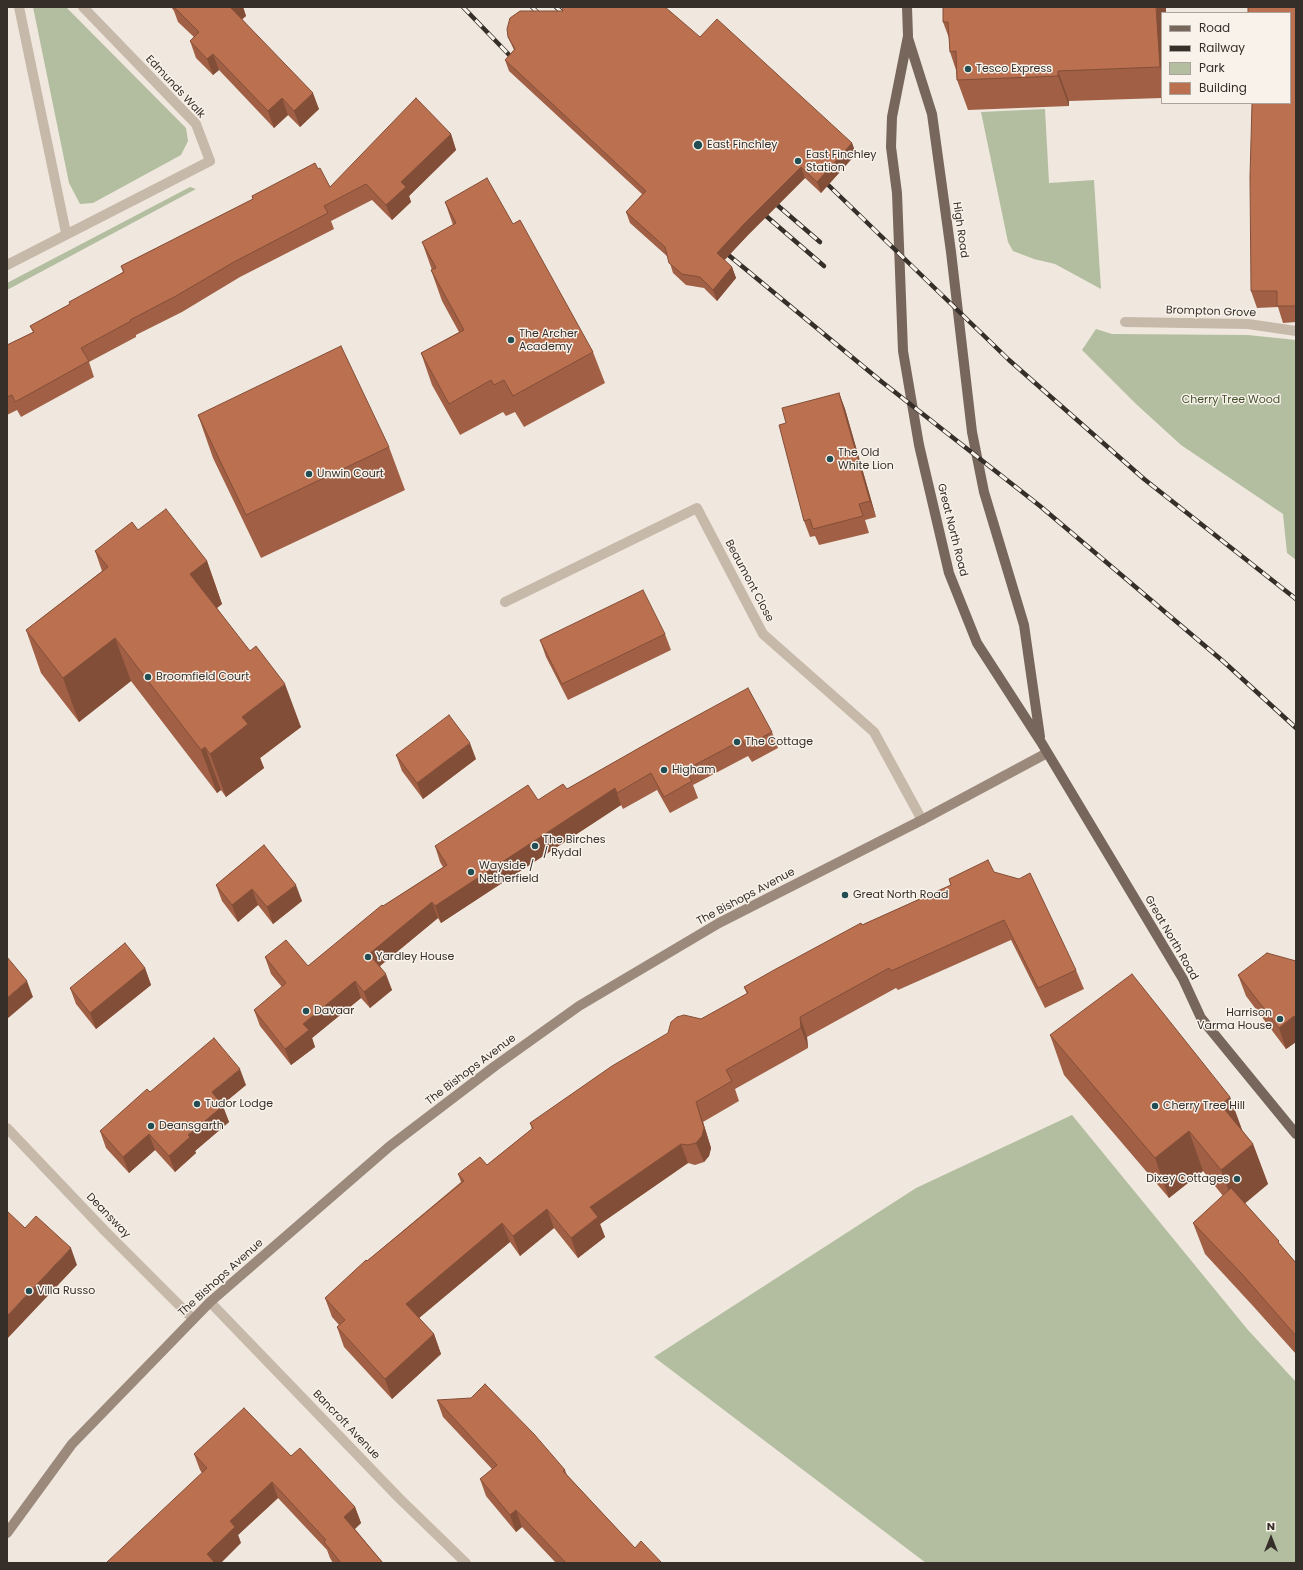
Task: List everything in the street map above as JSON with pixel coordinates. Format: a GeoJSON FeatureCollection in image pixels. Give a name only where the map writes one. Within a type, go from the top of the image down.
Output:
{"type":"FeatureCollection","features":[{"type":"Feature","properties":{"kind":"main road","name":"High Road"},"geometry":{"type":"LineString","coordinates":[[903,351],[897,193],[892,147],[892,117],[908,36],[907,7]]}},
{"type":"Feature","properties":{"kind":"main road","name":"High Road"},"geometry":{"type":"LineString","coordinates":[[908,36],[932,114],[951,252],[972,432]]}},
{"type":"Feature","properties":{"kind":"main road","name":"Great North Road"},"geometry":{"type":"LineString","coordinates":[[903,351],[919,445],[949,573],[978,643],[1041,742],[1183,979],[1201,1018],[1296,1134]]}},
{"type":"Feature","properties":{"kind":"main road","name":"Great North Road"},"geometry":{"type":"LineString","coordinates":[[972,432],[984,492],[1024,625],[1041,742]]}},
{"type":"Feature","properties":{"kind":"street"},"geometry":{"type":"LineString","coordinates":[[18,7],[66,233]]}},
{"type":"Feature","properties":{"kind":"street","name":"Edmunds Walk"},"geometry":{"type":"LineString","coordinates":[[7,265],[66,233],[210,161],[196,124],[83,7]]}},
{"type":"Feature","properties":{"kind":"street","name":"Brompton Grove"},"geometry":{"type":"LineString","coordinates":[[1124,322],[1248,324],[1296,331]]}},
{"type":"Feature","properties":{"kind":"street","name":"Beaumont Close"},"geometry":{"type":"LineString","coordinates":[[505,602],[697,508],[763,634],[874,732],[922,820]]}},
{"type":"Feature","properties":{"kind":"street","name":"The Bishops Avenue"},"geometry":{"type":"LineString","coordinates":[[7,1533],[72,1444],[210,1302],[390,1146],[495,1066],[579,1006],[719,923],[922,820],[1047,753]]}},
{"type":"Feature","properties":{"kind":"street","name":"Deansway"},"geometry":{"type":"LineString","coordinates":[[7,1128],[105,1231],[193,1319]]}},
{"type":"Feature","properties":{"kind":"street","name":"Bancroft Avenue"},"geometry":{"type":"LineString","coordinates":[[210,1302],[399,1498],[466,1563]]}},
{"type":"Feature","properties":{"kind":"green space"},"geometry":{"type":"Polygon","coordinates":[[[33,7],[66,7],[186,128],[188,141],[181,155],[93,203],[80,204],[69,183],[33,7]]]}},
{"type":"Feature","properties":{"kind":"green space"},"geometry":{"type":"Polygon","coordinates":[[[1045,109],[1049,183],[1094,180],[1101,289],[1055,264],[1034,259],[1013,251],[1008,242],[981,112],[1045,109]]]}},
{"type":"Feature","properties":{"kind":"green space"},"geometry":{"type":"Polygon","coordinates":[[[190,187],[196,189],[7,290],[7,283],[190,187]]]}},
{"type":"Feature","properties":{"kind":"green space","name":"Cherry Tree Wood"},"geometry":{"type":"Polygon","coordinates":[[[1096,329],[1112,334],[1248,335],[1296,340],[1296,560],[1287,553],[1283,514],[1181,445],[1136,404],[1082,350],[1096,329]]]}},
{"type":"Feature","properties":{"kind":"green space"},"geometry":{"type":"Polygon","coordinates":[[[1072,1115],[1248,1330],[1296,1382],[1296,1563],[926,1563],[654,1357],[916,1188],[1072,1115]]]}},
{"type":"Feature","properties":{"kind":"building"},"geometry":{"type":"Polygon","coordinates":[[[174,7],[232,7],[231,8],[313,93],[294,111],[282,98],[268,111],[213,54],[207,59],[190,41],[199,32],[174,7]]]}},
{"type":"Feature","properties":{"kind":"building"},"geometry":{"type":"Polygon","coordinates":[[[562,7],[665,7],[700,37],[717,19],[852,143],[817,182],[801,167],[744,224],[717,253],[732,267],[713,290],[700,277],[682,274],[669,263],[665,247],[626,212],[646,191],[505,60],[515,49],[508,37],[507,29],[510,18],[520,11],[563,11],[562,7]]]}},
{"type":"Feature","properties":{"kind":"building"},"geometry":{"type":"Polygon","coordinates":[[[943,7],[1156,7],[1160,67],[1058,71],[1058,76],[957,80],[956,51],[950,52],[948,22],[943,22],[943,7]]]}},
{"type":"Feature","properties":{"kind":"building"},"geometry":{"type":"Polygon","coordinates":[[[1248,7],[1296,7],[1296,306],[1277,306],[1277,291],[1251,291],[1250,177],[1252,104],[1291,104],[1291,12],[1248,12],[1248,7]]]}},
{"type":"Feature","properties":{"kind":"building"},"geometry":{"type":"Polygon","coordinates":[[[416,98],[451,134],[401,182],[406,187],[386,205],[366,184],[324,206],[328,213],[234,262],[176,296],[81,348],[89,361],[15,402],[12,395],[7,397],[7,345],[34,332],[30,326],[70,304],[69,302],[124,272],[121,266],[253,199],[252,196],[315,163],[318,169],[320,168],[330,187],[416,98]]]}},
{"type":"Feature","properties":{"kind":"building"},"geometry":{"type":"Polygon","coordinates":[[[487,178],[513,224],[520,220],[593,352],[513,396],[504,380],[494,385],[491,380],[449,404],[421,353],[464,330],[431,270],[436,268],[422,242],[456,223],[445,202],[487,178]]]}},
{"type":"Feature","properties":{"kind":"building"},"geometry":{"type":"Polygon","coordinates":[[[341,346],[389,447],[246,515],[198,415],[341,346]]]}},
{"type":"Feature","properties":{"kind":"building"},"geometry":{"type":"Polygon","coordinates":[[[839,393],[870,501],[859,504],[863,516],[813,529],[810,519],[804,521],[779,425],[786,423],[782,408],[839,393]]]}},
{"type":"Feature","properties":{"kind":"building","name":"Broomfield Court"},"geometry":{"type":"Polygon","coordinates":[[[166,509],[207,561],[190,574],[250,651],[256,646],[285,684],[242,717],[248,724],[210,754],[205,747],[201,750],[115,638],[63,678],[26,630],[108,567],[95,551],[132,522],[138,530],[166,509]]]}},
{"type":"Feature","properties":{"kind":"building"},"geometry":{"type":"Polygon","coordinates":[[[643,590],[665,634],[562,684],[540,640],[643,590]]]}},
{"type":"Feature","properties":{"kind":"building"},"geometry":{"type":"Polygon","coordinates":[[[748,688],[772,732],[746,746],[742,740],[685,770],[692,781],[664,797],[651,773],[617,793],[615,788],[435,906],[432,902],[369,954],[386,974],[364,992],[355,981],[303,1024],[309,1030],[285,1049],[254,1010],[286,983],[265,957],[286,940],[308,966],[382,905],[383,906],[447,865],[435,846],[528,785],[538,800],[563,784],[567,789],[748,688]]]}},
{"type":"Feature","properties":{"kind":"building"},"geometry":{"type":"Polygon","coordinates":[[[449,715],[470,743],[417,783],[396,755],[449,715]]]}},
{"type":"Feature","properties":{"kind":"building"},"geometry":{"type":"Polygon","coordinates":[[[264,845],[296,885],[267,907],[252,889],[232,905],[216,885],[264,845]]]}},
{"type":"Feature","properties":{"kind":"building"},"geometry":{"type":"Polygon","coordinates":[[[988,860],[994,872],[1019,879],[1030,873],[1076,970],[1038,988],[1004,920],[891,971],[889,968],[800,1017],[801,1028],[726,1070],[732,1081],[696,1102],[704,1128],[702,1136],[696,1143],[688,1145],[681,1144],[590,1207],[598,1217],[571,1238],[547,1209],[513,1236],[502,1223],[406,1304],[434,1334],[385,1379],[337,1327],[345,1320],[325,1298],[366,1260],[367,1261],[464,1181],[458,1174],[480,1157],[487,1165],[533,1128],[530,1123],[612,1066],[668,1033],[671,1022],[677,1017],[684,1015],[701,1019],[748,993],[744,987],[774,970],[861,923],[862,925],[951,885],[949,879],[988,860]]]}},
{"type":"Feature","properties":{"kind":"building"},"geometry":{"type":"Polygon","coordinates":[[[125,943],[145,968],[90,1013],[70,988],[125,943]]]}},
{"type":"Feature","properties":{"kind":"building"},"geometry":{"type":"Polygon","coordinates":[[[1267,953],[1296,961],[1296,1019],[1294,1016],[1279,1028],[1238,975],[1267,953]]]}},
{"type":"Feature","properties":{"kind":"building"},"geometry":{"type":"Polygon","coordinates":[[[7,957],[27,981],[7,998],[7,957]]]}},
{"type":"Feature","properties":{"kind":"building","name":"Cherry Tree Hill"},"geometry":{"type":"Polygon","coordinates":[[[1132,974],[1230,1097],[1221,1105],[1253,1144],[1221,1170],[1189,1131],[1155,1158],[1050,1035],[1132,974]]]}},
{"type":"Feature","properties":{"kind":"building"},"geometry":{"type":"Polygon","coordinates":[[[214,1038],[240,1069],[212,1092],[223,1106],[188,1135],[190,1137],[169,1156],[149,1134],[123,1157],[100,1131],[147,1089],[150,1092],[214,1038]]]}},
{"type":"Feature","properties":{"kind":"building"},"geometry":{"type":"Polygon","coordinates":[[[1231,1188],[1279,1241],[1278,1242],[1296,1263],[1296,1336],[1242,1274],[1193,1223],[1231,1188]]]}},
{"type":"Feature","properties":{"kind":"building","name":"Villa Russo"},"geometry":{"type":"Polygon","coordinates":[[[7,1211],[25,1228],[36,1216],[71,1248],[7,1316],[7,1211]]]}},
{"type":"Feature","properties":{"kind":"building"},"geometry":{"type":"Polygon","coordinates":[[[485,1384],[534,1434],[565,1470],[563,1471],[635,1548],[641,1541],[662,1563],[566,1563],[516,1510],[510,1515],[480,1479],[497,1465],[437,1400],[471,1398],[485,1384]]]}},
{"type":"Feature","properties":{"kind":"building"},"geometry":{"type":"Polygon","coordinates":[[[244,1408],[291,1456],[300,1448],[355,1507],[344,1517],[383,1563],[341,1563],[324,1542],[326,1540],[272,1482],[230,1521],[235,1527],[207,1554],[215,1563],[106,1563],[207,1468],[194,1454],[244,1408]]]}},
{"type":"Feature","properties":{"kind":"railway"},"geometry":{"type":"LineString","coordinates":[[463,7],[516,62]]}},
{"type":"Feature","properties":{"kind":"railway"},"geometry":{"type":"LineString","coordinates":[[532,7],[543,18]]}},
{"type":"Feature","properties":{"kind":"railway"},"geometry":{"type":"LineString","coordinates":[[556,7],[568,18]]}},
{"type":"Feature","properties":{"kind":"railway"},"geometry":{"type":"LineString","coordinates":[[820,177],[1009,360],[1144,479],[1296,599]]}},
{"type":"Feature","properties":{"kind":"railway"},"geometry":{"type":"LineString","coordinates":[[769,198],[820,242]]}},
{"type":"Feature","properties":{"kind":"railway"},"geometry":{"type":"LineString","coordinates":[[758,209],[824,266]]}},
{"type":"Feature","properties":{"kind":"railway"},"geometry":{"type":"LineString","coordinates":[[720,248],[882,382],[1040,506],[1224,662],[1296,728]]}},
{"type":"Feature","properties":{"kind":"place","name":"Tesco Express"},"geometry":{"type":"Point","coordinates":[968,69]}},
{"type":"Feature","properties":{"kind":"place","name":"East Finchley"},"geometry":{"type":"Point","coordinates":[698,145]}},
{"type":"Feature","properties":{"kind":"place","name":"East Finchley Station"},"geometry":{"type":"Point","coordinates":[798,161]}},
{"type":"Feature","properties":{"kind":"place","name":"The Archer Academy"},"geometry":{"type":"Point","coordinates":[511,340]}},
{"type":"Feature","properties":{"kind":"place","name":"The Old White Lion"},"geometry":{"type":"Point","coordinates":[830,459]}},
{"type":"Feature","properties":{"kind":"place","name":"Unwin Court"},"geometry":{"type":"Point","coordinates":[309,474]}},
{"type":"Feature","properties":{"kind":"place","name":"Broomfield Court"},"geometry":{"type":"Point","coordinates":[148,677]}},
{"type":"Feature","properties":{"kind":"place","name":"The Cottage"},"geometry":{"type":"Point","coordinates":[737,742]}},
{"type":"Feature","properties":{"kind":"place","name":"Higham"},"geometry":{"type":"Point","coordinates":[664,770]}},
{"type":"Feature","properties":{"kind":"place","name":"The Birches / Rydal"},"geometry":{"type":"Point","coordinates":[535,846]}},
{"type":"Feature","properties":{"kind":"place","name":"Wayside / Netherfield"},"geometry":{"type":"Point","coordinates":[471,872]}},
{"type":"Feature","properties":{"kind":"place","name":"Great North Road"},"geometry":{"type":"Point","coordinates":[845,895]}},
{"type":"Feature","properties":{"kind":"place","name":"Yardley House"},"geometry":{"type":"Point","coordinates":[368,957]}},
{"type":"Feature","properties":{"kind":"place","name":"Davaar"},"geometry":{"type":"Point","coordinates":[306,1011]}},
{"type":"Feature","properties":{"kind":"place","name":"Harrison Varma House"},"geometry":{"type":"Point","coordinates":[1280,1019]}},
{"type":"Feature","properties":{"kind":"place","name":"Tudor Lodge"},"geometry":{"type":"Point","coordinates":[197,1104]}},
{"type":"Feature","properties":{"kind":"place","name":"Cherry Tree Hill"},"geometry":{"type":"Point","coordinates":[1155,1106]}},
{"type":"Feature","properties":{"kind":"place","name":"Deansgarth"},"geometry":{"type":"Point","coordinates":[151,1126]}},
{"type":"Feature","properties":{"kind":"place","name":"Dixey Cottages"},"geometry":{"type":"Point","coordinates":[1237,1179]}},
{"type":"Feature","properties":{"kind":"place","name":"Villa Russo"},"geometry":{"type":"Point","coordinates":[29,1291]}}]}
